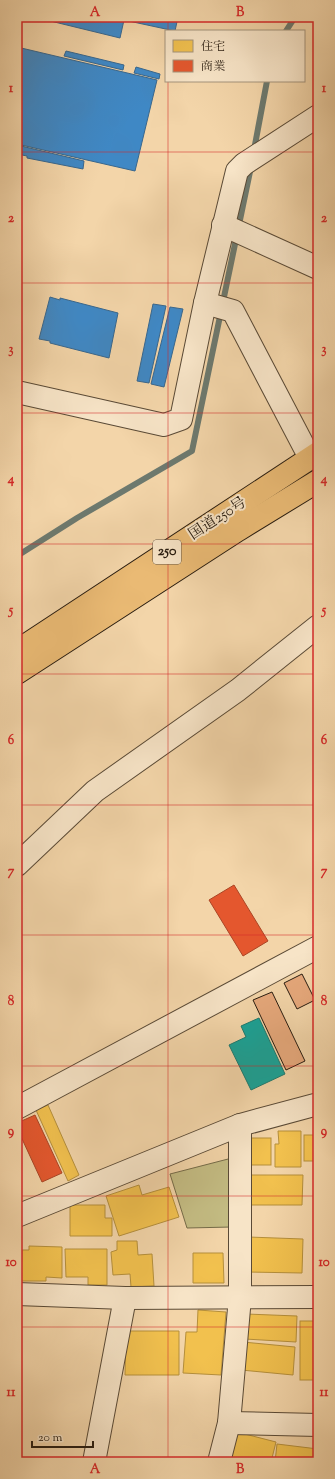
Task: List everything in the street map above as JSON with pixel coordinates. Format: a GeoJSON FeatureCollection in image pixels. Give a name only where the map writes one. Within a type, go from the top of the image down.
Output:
{"type":"FeatureCollection","features":[{"type":"Feature","properties":{"kind":"highway","name":"国道250号"},"geometry":{"type":"LineString","coordinates":[[17,651],[314,456]]}},
{"type":"Feature","properties":{"kind":"highway","name":"国道250号"},"geometry":{"type":"LineString","coordinates":[[17,672],[318,480]]}},
{"type":"Feature","properties":{"kind":"street"},"geometry":{"type":"LineString","coordinates":[[17,392],[164,425],[181,420],[216,306],[233,229],[237,171],[252,159],[318,116]]}},
{"type":"Feature","properties":{"kind":"street"},"geometry":{"type":"LineString","coordinates":[[233,229],[318,268]]}},
{"type":"Feature","properties":{"kind":"street"},"geometry":{"type":"LineString","coordinates":[[216,306],[233,311],[314,456]]}},
{"type":"Feature","properties":{"kind":"street"},"geometry":{"type":"LineString","coordinates":[[17,864],[95,791],[238,690],[318,626]]}},
{"type":"Feature","properties":{"kind":"street"},"geometry":{"type":"LineString","coordinates":[[17,1108],[318,948]]}},
{"type":"Feature","properties":{"kind":"street"},"geometry":{"type":"LineString","coordinates":[[17,1216],[240,1125],[318,1104]]}},
{"type":"Feature","properties":{"kind":"street"},"geometry":{"type":"LineString","coordinates":[[218,1462],[229,1423],[240,1297],[240,1125]]}},
{"type":"Feature","properties":{"kind":"street"},"geometry":{"type":"LineString","coordinates":[[17,1294],[125,1298],[318,1298]]}},
{"type":"Feature","properties":{"kind":"street"},"geometry":{"type":"LineString","coordinates":[[94,1462],[125,1298]]}},
{"type":"Feature","properties":{"kind":"street"},"geometry":{"type":"LineString","coordinates":[[229,1423],[318,1425]]}},
{"type":"Feature","properties":{"kind":"shaded area"},"geometry":{"type":"Polygon","coordinates":[[[232,1158],[232,1227],[187,1228],[170,1174],[232,1158]]]}},
{"type":"Feature","properties":{"kind":"building: 住宅"},"geometry":{"type":"Polygon","coordinates":[[[48,1105],[79,1175],[68,1181],[36,1110],[48,1105]]]}},
{"type":"Feature","properties":{"kind":"building: 住宅"},"geometry":{"type":"Polygon","coordinates":[[[278,1131],[301,1131],[301,1167],[275,1167],[275,1144],[279,1144],[278,1131]]]}},
{"type":"Feature","properties":{"kind":"building: 住宅"},"geometry":{"type":"Polygon","coordinates":[[[304,1135],[318,1135],[318,1161],[304,1161],[304,1135]]]}},
{"type":"Feature","properties":{"kind":"building: 住宅"},"geometry":{"type":"Polygon","coordinates":[[[246,1138],[271,1138],[271,1165],[246,1165],[246,1138]]]}},
{"type":"Feature","properties":{"kind":"building: 住宅"},"geometry":{"type":"Polygon","coordinates":[[[245,1175],[303,1175],[302,1205],[245,1205],[245,1175]]]}},
{"type":"Feature","properties":{"kind":"building: 住宅"},"geometry":{"type":"Polygon","coordinates":[[[139,1185],[142,1195],[169,1187],[179,1217],[119,1236],[106,1196],[139,1185]]]}},
{"type":"Feature","properties":{"kind":"building: 住宅"},"geometry":{"type":"Polygon","coordinates":[[[70,1205],[105,1205],[105,1218],[112,1218],[112,1236],[70,1236],[70,1205]]]}},
{"type":"Feature","properties":{"kind":"building: 住宅"},"geometry":{"type":"Polygon","coordinates":[[[248,1237],[303,1239],[302,1273],[247,1272],[248,1237]]]}},
{"type":"Feature","properties":{"kind":"building: 住宅"},"geometry":{"type":"Polygon","coordinates":[[[117,1241],[137,1241],[138,1255],[152,1254],[154,1286],[131,1287],[130,1274],[113,1275],[111,1252],[117,1250],[117,1241]]]}},
{"type":"Feature","properties":{"kind":"building: 住宅"},"geometry":{"type":"Polygon","coordinates":[[[29,1246],[62,1247],[62,1278],[46,1277],[46,1281],[21,1281],[22,1250],[29,1250],[29,1246]]]}},
{"type":"Feature","properties":{"kind":"building: 住宅"},"geometry":{"type":"Polygon","coordinates":[[[65,1249],[107,1249],[107,1285],[88,1285],[88,1277],[66,1277],[65,1249]]]}},
{"type":"Feature","properties":{"kind":"building: 住宅"},"geometry":{"type":"Polygon","coordinates":[[[193,1253],[223,1253],[224,1283],[193,1283],[193,1253]]]}},
{"type":"Feature","properties":{"kind":"building: 住宅"},"geometry":{"type":"Polygon","coordinates":[[[198,1310],[226,1312],[221,1375],[183,1373],[186,1332],[197,1332],[198,1310]]]}},
{"type":"Feature","properties":{"kind":"building: 住宅"},"geometry":{"type":"Polygon","coordinates":[[[246,1314],[297,1316],[296,1342],[245,1339],[246,1314]]]}},
{"type":"Feature","properties":{"kind":"building: 住宅"},"geometry":{"type":"Polygon","coordinates":[[[300,1321],[318,1321],[318,1380],[300,1380],[300,1321]]]}},
{"type":"Feature","properties":{"kind":"building: 住宅"},"geometry":{"type":"Polygon","coordinates":[[[126,1331],[179,1331],[179,1375],[125,1375],[126,1331]]]}},
{"type":"Feature","properties":{"kind":"building: 住宅"},"geometry":{"type":"Polygon","coordinates":[[[243,1342],[295,1347],[293,1375],[241,1370],[243,1342]]]}},
{"type":"Feature","properties":{"kind":"building: 住宅"},"geometry":{"type":"Polygon","coordinates":[[[233,1431],[276,1442],[271,1462],[226,1462],[233,1431]]]}},
{"type":"Feature","properties":{"kind":"building: 住宅"},"geometry":{"type":"Polygon","coordinates":[[[277,1444],[318,1449],[317,1462],[275,1462],[277,1444]]]}},
{"type":"Feature","properties":{"kind":"building: 商業"},"geometry":{"type":"Polygon","coordinates":[[[234,885],[268,941],[243,956],[209,900],[234,885]]]}},
{"type":"Feature","properties":{"kind":"building: 商業"},"geometry":{"type":"Polygon","coordinates":[[[35,1115],[62,1173],[42,1182],[17,1128],[17,1123],[35,1115]]]}},
{"type":"Feature","properties":{"kind":"building: 教育"},"geometry":{"type":"Polygon","coordinates":[[[34,17],[178,17],[175,30],[124,20],[120,38],[34,17]]]}},
{"type":"Feature","properties":{"kind":"building: 教育"},"geometry":{"type":"Polygon","coordinates":[[[17,47],[157,80],[135,171],[17,144],[17,47]]]}},
{"type":"Feature","properties":{"kind":"building: 教育"},"geometry":{"type":"Polygon","coordinates":[[[66,51],[124,65],[123,70],[64,56],[66,51]]]}},
{"type":"Feature","properties":{"kind":"building: 教育"},"geometry":{"type":"Polygon","coordinates":[[[136,67],[160,74],[159,79],[134,73],[136,67]]]}},
{"type":"Feature","properties":{"kind":"building: 教育"},"geometry":{"type":"Polygon","coordinates":[[[17,145],[84,161],[83,169],[27,158],[27,156],[17,154],[17,145]]]}},
{"type":"Feature","properties":{"kind":"building: 教育"},"geometry":{"type":"Polygon","coordinates":[[[50,297],[60,300],[60,298],[118,313],[109,358],[39,339],[50,297]]]}},
{"type":"Feature","properties":{"kind":"building: 教育"},"geometry":{"type":"Polygon","coordinates":[[[153,304],[166,306],[149,383],[137,381],[153,304]]]}},
{"type":"Feature","properties":{"kind":"building: 教育"},"geometry":{"type":"Polygon","coordinates":[[[170,307],[183,309],[164,387],[151,384],[170,307]]]}},
{"type":"Feature","properties":{"kind":"building: 公共"},"geometry":{"type":"Polygon","coordinates":[[[259,1018],[285,1074],[251,1090],[229,1045],[246,1037],[241,1026],[259,1018]]]}},
{"type":"Feature","properties":{"kind":"building: その他"},"geometry":{"type":"Polygon","coordinates":[[[302,974],[315,1000],[297,1009],[284,983],[302,974]]]}},
{"type":"Feature","properties":{"kind":"building: その他"},"geometry":{"type":"Polygon","coordinates":[[[272,992],[305,1061],[286,1070],[253,1000],[272,992]]]}},
{"type":"Feature","properties":{"kind":"waterway"},"geometry":{"type":"LineString","coordinates":[[287,30],[295,17]]}},
{"type":"Feature","properties":{"kind":"waterway"},"geometry":{"type":"LineString","coordinates":[[254,150],[267,82]]}},
{"type":"Feature","properties":{"kind":"waterway"},"geometry":{"type":"LineString","coordinates":[[17,556],[77,518],[192,451],[251,167]]}}]}
